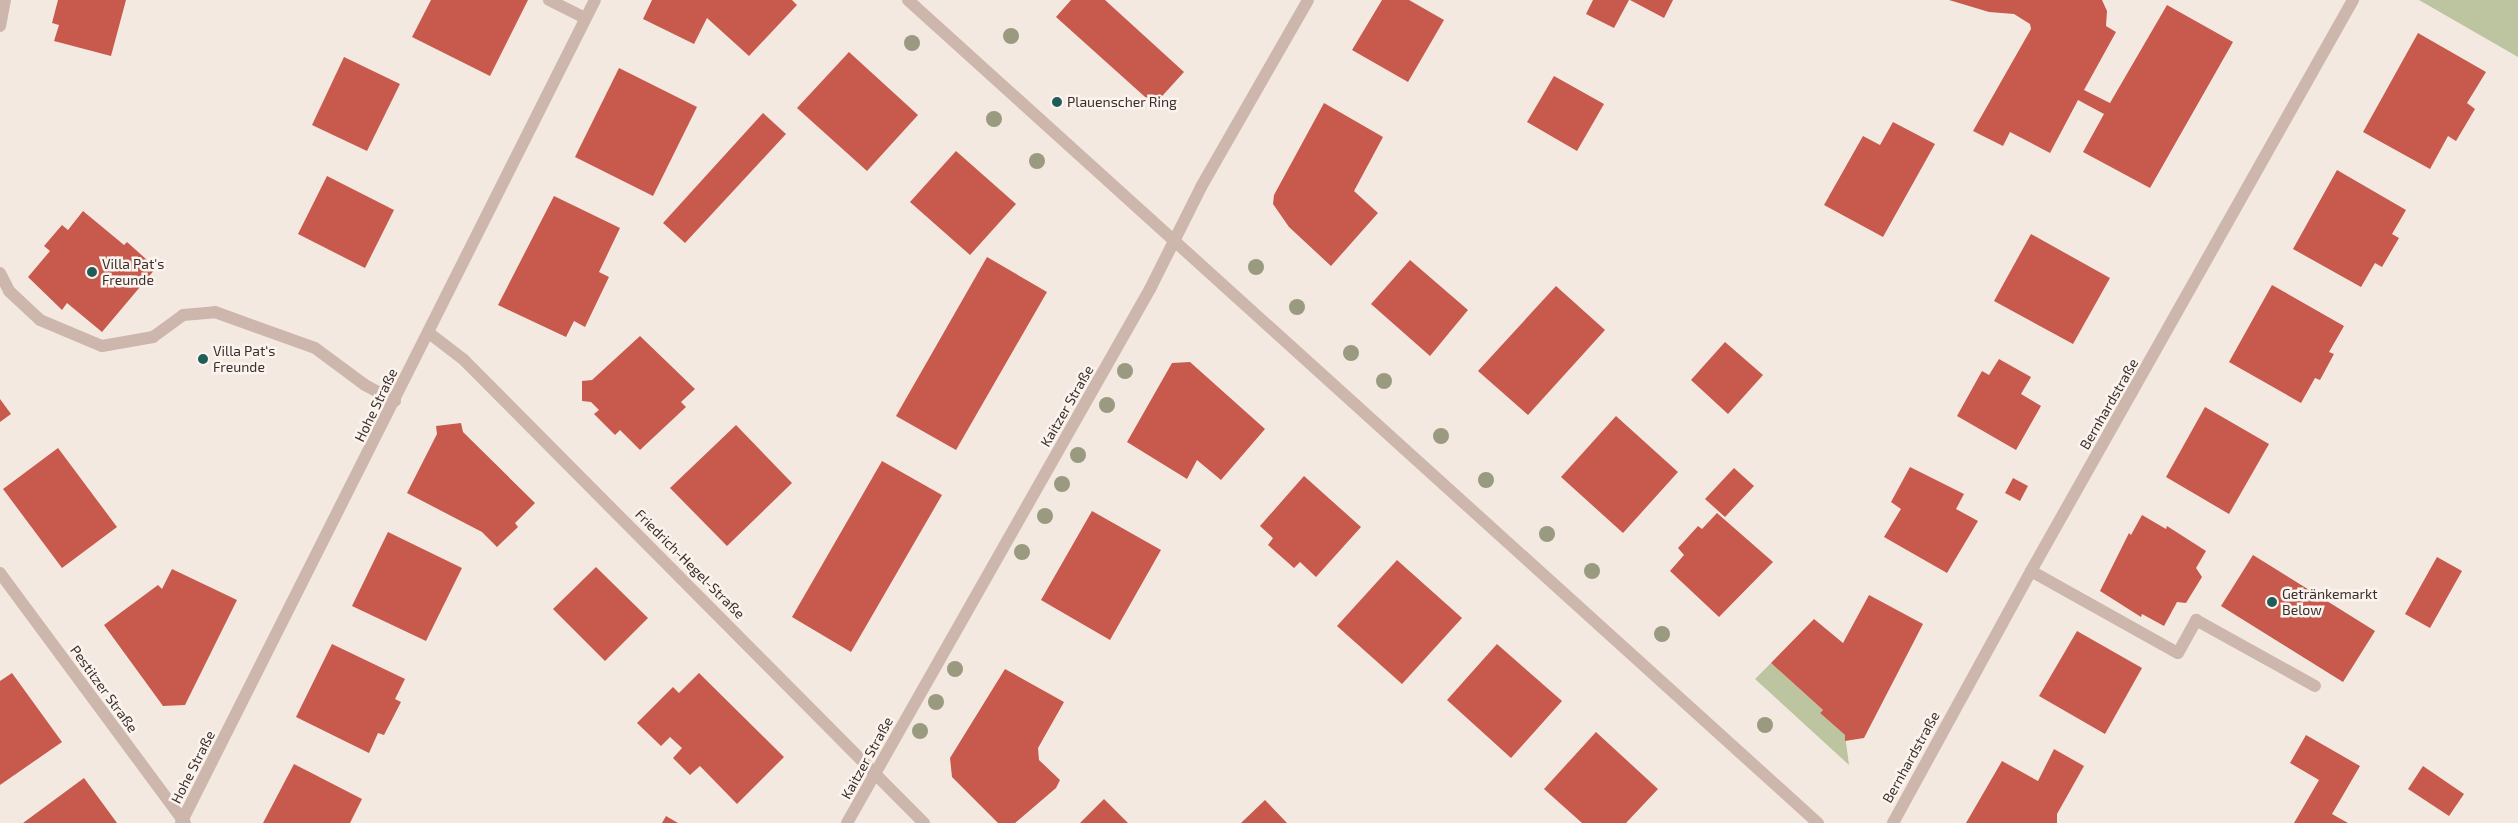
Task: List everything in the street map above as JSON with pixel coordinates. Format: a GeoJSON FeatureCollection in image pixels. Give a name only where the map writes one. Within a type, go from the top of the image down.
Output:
{"type":"FeatureCollection","features":[{"type":"Feature","properties":{"kind":"street"},"geometry":{"type":"LineString","coordinates":[[0,26],[5,0]]}},
{"type":"Feature","properties":{"kind":"street"},"geometry":{"type":"LineString","coordinates":[[549,0],[585,18]]}},
{"type":"Feature","properties":{"kind":"street","name":"Hohe Straße"},"geometry":{"type":"LineString","coordinates":[[183,822],[595,0]]}},
{"type":"Feature","properties":{"kind":"street"},"geometry":{"type":"LineString","coordinates":[[908,0],[1818,823]]}},
{"type":"Feature","properties":{"kind":"street","name":"Kaitzer Straße"},"geometry":{"type":"LineString","coordinates":[[847,823],[1150,289],[1175,240],[1308,0]]}},
{"type":"Feature","properties":{"kind":"street","name":"Bernhardstraße"},"geometry":{"type":"LineString","coordinates":[[1893,823],[2030,572],[2353,0]]}},
{"type":"Feature","properties":{"kind":"street"},"geometry":{"type":"LineString","coordinates":[[0,272],[9,291],[40,320],[102,346],[153,338],[183,315],[215,312],[315,348],[365,385],[395,401]]}},
{"type":"Feature","properties":{"kind":"street","name":"Friedrich-Hegel-Straße"},"geometry":{"type":"LineString","coordinates":[[429,333],[464,360],[924,823]]}},
{"type":"Feature","properties":{"kind":"street"},"geometry":{"type":"LineString","coordinates":[[2030,572],[2178,654],[2196,620],[2315,686]]}},
{"type":"Feature","properties":{"kind":"street","name":"Pestitzer Straße"},"geometry":{"type":"LineString","coordinates":[[0,573],[183,822]]}},
{"type":"Feature","properties":{"kind":"green space"},"geometry":{"type":"Polygon","coordinates":[[[2419,0],[2518,0],[2518,57],[2419,0]]]}},
{"type":"Feature","properties":{"kind":"green space"},"geometry":{"type":"Polygon","coordinates":[[[1771,663],[1823,710],[1820,713],[1845,735],[1849,765],[1755,679],[1771,663]]]}},
{"type":"Feature","properties":{"kind":"building"},"geometry":{"type":"Polygon","coordinates":[[[58,0],[126,0],[111,56],[54,41],[59,25],[52,23],[58,0]]]}},
{"type":"Feature","properties":{"kind":"building"},"geometry":{"type":"Polygon","coordinates":[[[431,0],[528,0],[490,76],[412,37],[431,0]]]}},
{"type":"Feature","properties":{"kind":"building"},"geometry":{"type":"Polygon","coordinates":[[[652,0],[792,0],[797,5],[749,56],[707,18],[694,44],[643,19],[652,0]]]}},
{"type":"Feature","properties":{"kind":"building"},"geometry":{"type":"Polygon","coordinates":[[[1071,0],[1105,0],[1184,72],[1154,105],[1056,17],[1071,0]]]}},
{"type":"Feature","properties":{"kind":"building"},"geometry":{"type":"Polygon","coordinates":[[[1382,0],[1409,0],[1444,20],[1408,82],[1352,50],[1382,0]]]}},
{"type":"Feature","properties":{"kind":"building"},"geometry":{"type":"Polygon","coordinates":[[[1593,0],[1629,0],[1614,28],[1586,14],[1593,0]]]}},
{"type":"Feature","properties":{"kind":"building"},"geometry":{"type":"Polygon","coordinates":[[[1630,0],[1673,0],[1664,18],[1630,0]]]}},
{"type":"Feature","properties":{"kind":"building"},"geometry":{"type":"Polygon","coordinates":[[[1949,0],[2102,0],[2107,11],[2106,26],[2116,32],[2084,90],[2110,103],[2167,5],[2233,42],[2150,188],[2083,152],[2104,114],[2078,100],[2050,153],[2010,132],[2003,146],[1973,131],[2031,29],[2030,24],[2014,14],[1989,12],[1949,0]]]}},
{"type":"Feature","properties":{"kind":"building"},"geometry":{"type":"Polygon","coordinates":[[[2418,33],[2486,72],[2467,103],[2475,109],[2456,141],[2448,136],[2430,169],[2363,132],[2418,33]]]}},
{"type":"Feature","properties":{"kind":"building"},"geometry":{"type":"Polygon","coordinates":[[[849,52],[918,115],[867,171],[797,108],[849,52]]]}},
{"type":"Feature","properties":{"kind":"building"},"geometry":{"type":"Polygon","coordinates":[[[344,57],[400,84],[367,151],[312,125],[344,57]]]}},
{"type":"Feature","properties":{"kind":"building"},"geometry":{"type":"Polygon","coordinates":[[[619,68],[697,107],[653,196],[575,157],[619,68]]]}},
{"type":"Feature","properties":{"kind":"building"},"geometry":{"type":"Polygon","coordinates":[[[1554,76],[1604,104],[1577,151],[1527,122],[1554,76]]]}},
{"type":"Feature","properties":{"kind":"building"},"geometry":{"type":"Polygon","coordinates":[[[1324,103],[1383,137],[1354,191],[1378,213],[1331,266],[1289,227],[1273,204],[1274,195],[1324,103]]]}},
{"type":"Feature","properties":{"kind":"building"},"geometry":{"type":"Polygon","coordinates":[[[763,113],[786,134],[685,243],[663,223],[763,113]]]}},
{"type":"Feature","properties":{"kind":"building"},"geometry":{"type":"Polygon","coordinates":[[[1893,122],[1935,144],[1883,237],[1824,205],[1863,136],[1880,145],[1893,122]]]}},
{"type":"Feature","properties":{"kind":"building"},"geometry":{"type":"Polygon","coordinates":[[[956,151],[1016,204],[970,255],[910,202],[956,151]]]}},
{"type":"Feature","properties":{"kind":"building"},"geometry":{"type":"Polygon","coordinates":[[[2337,170],[2406,210],[2392,234],[2399,238],[2382,267],[2375,263],[2361,287],[2293,249],[2337,170]]]}},
{"type":"Feature","properties":{"kind":"building"},"geometry":{"type":"Polygon","coordinates":[[[327,176],[394,210],[365,268],[298,234],[327,176]]]}},
{"type":"Feature","properties":{"kind":"building"},"geometry":{"type":"Polygon","coordinates":[[[554,196],[620,228],[599,272],[609,277],[585,327],[574,321],[566,337],[498,305],[554,196]]]}},
{"type":"Feature","properties":{"kind":"building","name":"Villa Pat's Freunde"},"geometry":{"type":"Polygon","coordinates":[[[83,211],[124,245],[127,242],[156,268],[102,332],[67,303],[62,310],[28,277],[50,251],[44,246],[62,225],[68,230],[83,211]]]}},
{"type":"Feature","properties":{"kind":"building"},"geometry":{"type":"Polygon","coordinates":[[[2031,234],[2110,278],[2073,344],[1994,301],[2031,234]]]}},
{"type":"Feature","properties":{"kind":"building"},"geometry":{"type":"Polygon","coordinates":[[[987,257],[1047,292],[956,450],[896,416],[987,257]]]}},
{"type":"Feature","properties":{"kind":"building"},"geometry":{"type":"Polygon","coordinates":[[[1410,260],[1468,310],[1430,356],[1371,304],[1410,260]]]}},
{"type":"Feature","properties":{"kind":"building"},"geometry":{"type":"Polygon","coordinates":[[[2272,285],[2344,326],[2329,352],[2334,354],[2320,380],[2315,378],[2301,403],[2229,362],[2272,285]]]}},
{"type":"Feature","properties":{"kind":"building"},"geometry":{"type":"Polygon","coordinates":[[[1556,286],[1605,330],[1528,415],[1478,371],[1556,286]]]}},
{"type":"Feature","properties":{"kind":"building"},"geometry":{"type":"Polygon","coordinates":[[[640,336],[695,389],[681,402],[686,407],[640,450],[620,430],[615,435],[594,414],[599,410],[591,402],[582,401],[582,381],[592,380],[640,336]]]}},
{"type":"Feature","properties":{"kind":"building"},"geometry":{"type":"Polygon","coordinates":[[[1725,342],[1763,375],[1728,414],[1691,380],[1725,342]]]}},
{"type":"Feature","properties":{"kind":"building"},"geometry":{"type":"Polygon","coordinates":[[[1999,359],[2031,377],[2021,394],[2041,406],[2016,450],[1957,416],[1982,371],[1989,375],[1999,359]]]}},
{"type":"Feature","properties":{"kind":"building"},"geometry":{"type":"Polygon","coordinates":[[[1190,362],[1265,429],[1221,480],[1197,460],[1187,479],[1127,442],[1172,363],[1190,362]]]}},
{"type":"Feature","properties":{"kind":"building"},"geometry":{"type":"Polygon","coordinates":[[[0,399],[11,414],[0,422],[0,399]]]}},
{"type":"Feature","properties":{"kind":"building"},"geometry":{"type":"Polygon","coordinates":[[[2205,407],[2269,444],[2229,514],[2166,477],[2205,407]]]}},
{"type":"Feature","properties":{"kind":"building"},"geometry":{"type":"Polygon","coordinates":[[[1616,416],[1678,472],[1623,533],[1561,477],[1616,416]]]}},
{"type":"Feature","properties":{"kind":"building"},"geometry":{"type":"Polygon","coordinates":[[[461,423],[463,432],[535,503],[515,523],[518,527],[497,547],[482,532],[407,493],[437,434],[436,426],[461,423]]]}},
{"type":"Feature","properties":{"kind":"building"},"geometry":{"type":"Polygon","coordinates":[[[736,425],[792,483],[727,546],[670,488],[736,425]]]}},
{"type":"Feature","properties":{"kind":"building"},"geometry":{"type":"Polygon","coordinates":[[[58,448],[117,527],[62,568],[3,489],[58,448]]]}},
{"type":"Feature","properties":{"kind":"building"},"geometry":{"type":"Polygon","coordinates":[[[882,461],[942,495],[851,652],[792,617],[882,461]]]}},
{"type":"Feature","properties":{"kind":"building"},"geometry":{"type":"Polygon","coordinates":[[[1910,467],[1964,494],[1956,509],[1978,521],[1947,573],[1884,537],[1901,509],[1891,502],[1910,467]]]}},
{"type":"Feature","properties":{"kind":"building"},"geometry":{"type":"Polygon","coordinates":[[[1734,468],[1754,486],[1725,517],[1705,499],[1734,468]]]}},
{"type":"Feature","properties":{"kind":"building"},"geometry":{"type":"Polygon","coordinates":[[[1304,476],[1361,527],[1316,577],[1300,562],[1294,568],[1268,545],[1273,538],[1260,526],[1304,476]]]}},
{"type":"Feature","properties":{"kind":"building"},"geometry":{"type":"Polygon","coordinates":[[[2013,478],[2028,486],[2020,501],[2005,493],[2013,478]]]}},
{"type":"Feature","properties":{"kind":"building"},"geometry":{"type":"Polygon","coordinates":[[[1092,511],[1161,550],[1110,640],[1041,600],[1092,511]]]}},
{"type":"Feature","properties":{"kind":"building"},"geometry":{"type":"Polygon","coordinates":[[[1717,513],[1773,562],[1719,617],[1670,571],[1684,555],[1678,548],[1698,526],[1702,529],[1717,513]]]}},
{"type":"Feature","properties":{"kind":"building"},"geometry":{"type":"Polygon","coordinates":[[[2142,515],[2166,529],[2167,526],[2206,551],[2196,568],[2202,577],[2186,603],[2177,602],[2164,626],[2142,614],[2141,617],[2100,591],[2129,533],[2131,535],[2142,515]]]}},
{"type":"Feature","properties":{"kind":"building"},"geometry":{"type":"Polygon","coordinates":[[[388,532],[462,568],[426,641],[352,606],[388,532]]]}},
{"type":"Feature","properties":{"kind":"building"},"geometry":{"type":"Polygon","coordinates":[[[2253,555],[2375,631],[2343,682],[2221,606],[2253,555]]]}},
{"type":"Feature","properties":{"kind":"building"},"geometry":{"type":"Polygon","coordinates":[[[2437,557],[2462,571],[2430,628],[2405,614],[2437,557]]]}},
{"type":"Feature","properties":{"kind":"building"},"geometry":{"type":"Polygon","coordinates":[[[1397,560],[1462,618],[1402,684],[1337,626],[1397,560]]]}},
{"type":"Feature","properties":{"kind":"building"},"geometry":{"type":"Polygon","coordinates":[[[596,567],[648,618],[605,661],[553,609],[596,567]]]}},
{"type":"Feature","properties":{"kind":"building"},"geometry":{"type":"Polygon","coordinates":[[[172,569],[237,600],[185,705],[163,706],[104,625],[158,585],[162,589],[172,569]]]}},
{"type":"Feature","properties":{"kind":"building"},"geometry":{"type":"Polygon","coordinates":[[[1869,595],[1923,624],[1864,738],[1845,741],[1845,735],[1820,713],[1823,710],[1771,663],[1814,619],[1843,643],[1869,595]]]}},
{"type":"Feature","properties":{"kind":"building"},"geometry":{"type":"Polygon","coordinates":[[[2077,631],[2142,668],[2105,734],[2039,696],[2077,631]]]}},
{"type":"Feature","properties":{"kind":"building"},"geometry":{"type":"Polygon","coordinates":[[[332,644],[405,679],[395,699],[401,702],[384,735],[378,733],[369,753],[296,717],[332,644]]]}},
{"type":"Feature","properties":{"kind":"building"},"geometry":{"type":"Polygon","coordinates":[[[1497,644],[1562,701],[1511,758],[1447,700],[1497,644]]]}},
{"type":"Feature","properties":{"kind":"building"},"geometry":{"type":"Polygon","coordinates":[[[1005,669],[1064,702],[1038,748],[1039,760],[1060,780],[1056,788],[1015,823],[998,823],[952,777],[950,758],[1005,669]]]}},
{"type":"Feature","properties":{"kind":"building"},"geometry":{"type":"Polygon","coordinates":[[[12,673],[62,742],[0,785],[0,681],[12,673]]]}},
{"type":"Feature","properties":{"kind":"building"},"geometry":{"type":"Polygon","coordinates":[[[699,673],[784,757],[737,804],[700,766],[690,775],[673,758],[682,748],[670,737],[661,746],[637,723],[673,687],[679,693],[699,673]]]}},
{"type":"Feature","properties":{"kind":"building"},"geometry":{"type":"Polygon","coordinates":[[[1596,732],[1658,789],[1626,823],[1582,823],[1544,789],[1596,732]]]}},
{"type":"Feature","properties":{"kind":"building"},"geometry":{"type":"Polygon","coordinates":[[[2306,735],[2360,766],[2332,814],[2348,823],[2294,823],[2319,780],[2290,763],[2306,735]]]}},
{"type":"Feature","properties":{"kind":"building"},"geometry":{"type":"Polygon","coordinates":[[[2054,749],[2084,766],[2057,814],[2057,823],[1966,823],[2002,761],[2038,781],[2054,749]]]}},
{"type":"Feature","properties":{"kind":"building"},"geometry":{"type":"Polygon","coordinates":[[[294,764],[362,799],[350,823],[263,823],[294,764]]]}},
{"type":"Feature","properties":{"kind":"building"},"geometry":{"type":"Polygon","coordinates":[[[2423,766],[2464,794],[2449,816],[2408,789],[2423,766]]]}},
{"type":"Feature","properties":{"kind":"building"},"geometry":{"type":"Polygon","coordinates":[[[84,778],[117,823],[23,823],[84,778]]]}},
{"type":"Feature","properties":{"kind":"building"},"geometry":{"type":"Polygon","coordinates":[[[1104,799],[1128,823],[1080,823],[1104,799]]]}},
{"type":"Feature","properties":{"kind":"building"},"geometry":{"type":"Polygon","coordinates":[[[1265,800],[1287,823],[1241,823],[1265,800]]]}},
{"type":"Feature","properties":{"kind":"building"},"geometry":{"type":"Polygon","coordinates":[[[666,816],[678,823],[662,823],[666,816]]]}},
{"type":"Feature","properties":{"kind":"place","name":"Plauenscher Ring"},"geometry":{"type":"Point","coordinates":[1057,102]}},
{"type":"Feature","properties":{"kind":"place","name":"Villa Pat's Freunde"},"geometry":{"type":"Point","coordinates":[92,272]}},
{"type":"Feature","properties":{"kind":"place","name":"Villa Pat‘s Freunde"},"geometry":{"type":"Point","coordinates":[203,359]}},
{"type":"Feature","properties":{"kind":"place","name":"Getränkemarkt Below"},"geometry":{"type":"Point","coordinates":[2272,602]}}]}
